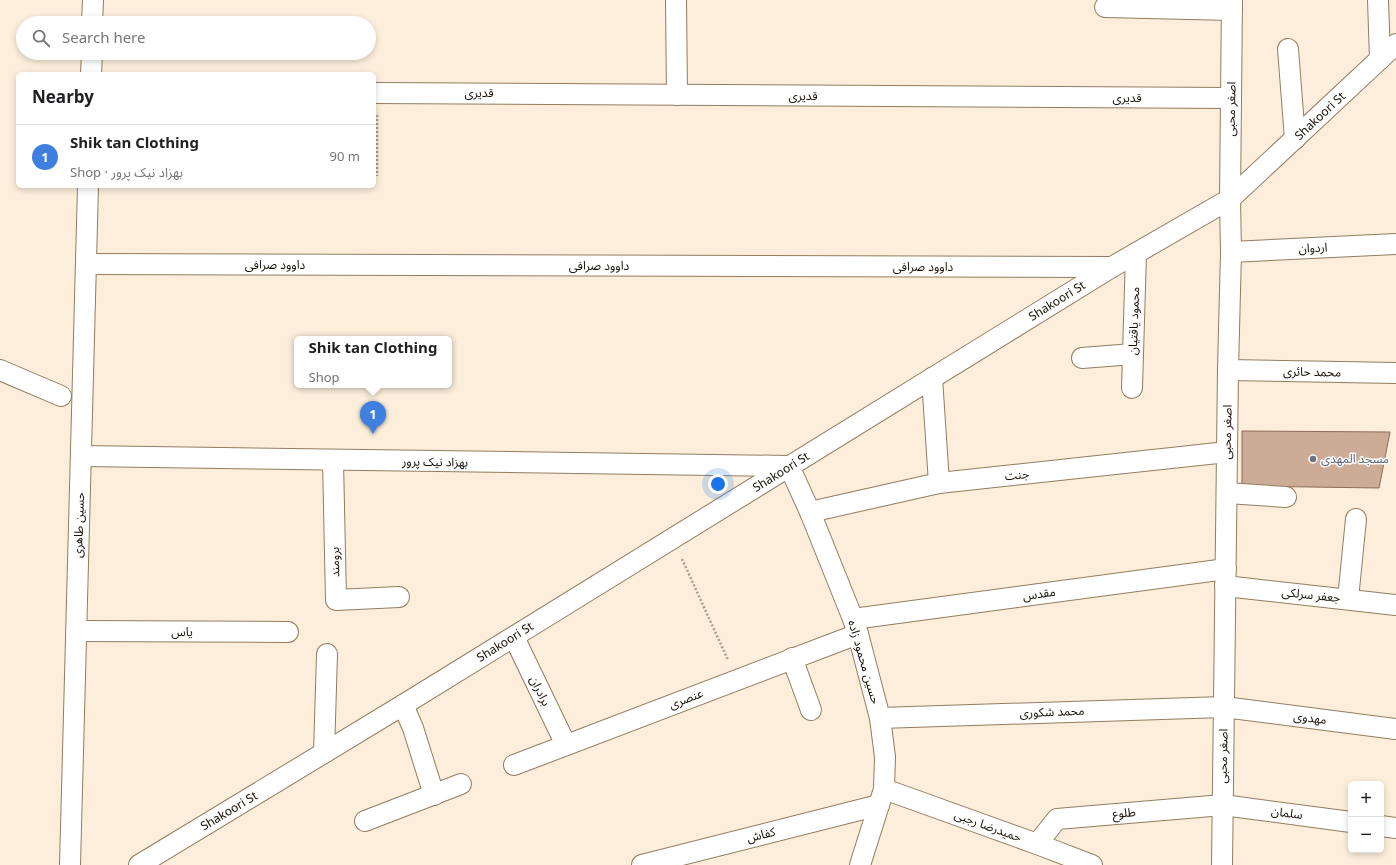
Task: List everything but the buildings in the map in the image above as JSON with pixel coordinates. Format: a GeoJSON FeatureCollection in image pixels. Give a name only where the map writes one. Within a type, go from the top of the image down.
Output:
{"type":"FeatureCollection","features":[{"type":"Feature","properties":{"kind":"street"},"geometry":{"type":"LineString","coordinates":[[92,16],[93,0]]}},
{"type":"Feature","properties":{"kind":"street"},"geometry":{"type":"LineString","coordinates":[[676,0],[677,95]]}},
{"type":"Feature","properties":{"kind":"street"},"geometry":{"type":"LineString","coordinates":[[1378,0],[1380,60]]}},
{"type":"Feature","properties":{"kind":"street"},"geometry":{"type":"LineString","coordinates":[[1105,7],[1232,5]]}},
{"type":"Feature","properties":{"kind":"street","name":"اصغر محبی"},"geometry":{"type":"LineString","coordinates":[[1222,865],[1226,493],[1231,252],[1230,199],[1232,5]]}},
{"type":"Feature","properties":{"kind":"street","name":"Shakoori St"},"geometry":{"type":"LineString","coordinates":[[140,865],[514,637],[1112,267],[1230,199],[1396,44]]}},
{"type":"Feature","properties":{"kind":"street"},"geometry":{"type":"LineString","coordinates":[[1288,49],[1295,139]]}},
{"type":"Feature","properties":{"kind":"street"},"geometry":{"type":"LineString","coordinates":[[91,72],[92,60]]}},
{"type":"Feature","properties":{"kind":"street","name":"قدیری"},"geometry":{"type":"LineString","coordinates":[[376,93],[1231,98]]}},
{"type":"Feature","properties":{"kind":"street","name":"حسین طاهری"},"geometry":{"type":"LineString","coordinates":[[70,865],[88,188]]}},
{"type":"Feature","properties":{"kind":"street","name":"اردوان"},"geometry":{"type":"LineString","coordinates":[[1231,252],[1396,244]]}},
{"type":"Feature","properties":{"kind":"street","name":"محمود یاقتیان"},"geometry":{"type":"LineString","coordinates":[[1132,388],[1136,253]]}},
{"type":"Feature","properties":{"kind":"street","name":"داوود صرافی"},"geometry":{"type":"LineString","coordinates":[[86,264],[1112,267]]}},
{"type":"Feature","properties":{"kind":"street"},"geometry":{"type":"LineString","coordinates":[[1082,358],[1133,354]]}},
{"type":"Feature","properties":{"kind":"street"},"geometry":{"type":"LineString","coordinates":[[0,370],[61,396]]}},
{"type":"Feature","properties":{"kind":"street","name":"محمد حائری"},"geometry":{"type":"LineString","coordinates":[[1228,370],[1396,373]]}},
{"type":"Feature","properties":{"kind":"street"},"geometry":{"type":"LineString","coordinates":[[932,378],[939,483]]}},
{"type":"Feature","properties":{"kind":"street","name":"جنت"},"geometry":{"type":"LineString","coordinates":[[810,512],[939,483],[1227,452]]}},
{"type":"Feature","properties":{"kind":"street","name":"بهزاد نیک پرور"},"geometry":{"type":"LineString","coordinates":[[81,456],[789,466]]}},
{"type":"Feature","properties":{"kind":"street","name":"برومند"},"geometry":{"type":"LineString","coordinates":[[333,460],[336,600],[400,597]]}},
{"type":"Feature","properties":{"kind":"street","name":"حسین محمود زاده"},"geometry":{"type":"LineString","coordinates":[[789,466],[810,512],[855,627],[880,718],[885,757],[881,797],[860,865]]}},
{"type":"Feature","properties":{"kind":"street"},"geometry":{"type":"LineString","coordinates":[[1226,493],[1286,497]]}},
{"type":"Feature","properties":{"kind":"street"},"geometry":{"type":"LineString","coordinates":[[1348,599],[1356,519]]}},
{"type":"Feature","properties":{"kind":"street","name":"جعفر سرلکی"},"geometry":{"type":"LineString","coordinates":[[1226,578],[1348,599],[1396,605]]}},
{"type":"Feature","properties":{"kind":"street","name":"مقدس"},"geometry":{"type":"LineString","coordinates":[[855,627],[1226,578]]}},
{"type":"Feature","properties":{"kind":"street","name":"عنصری"},"geometry":{"type":"LineString","coordinates":[[514,765],[792,658],[855,627]]}},
{"type":"Feature","properties":{"kind":"street","name":"یاس"},"geometry":{"type":"LineString","coordinates":[[76,631],[288,632]]}},
{"type":"Feature","properties":{"kind":"street","name":"برادران"},"geometry":{"type":"LineString","coordinates":[[514,637],[566,746]]}},
{"type":"Feature","properties":{"kind":"street"},"geometry":{"type":"LineString","coordinates":[[324,753],[327,654]]}},
{"type":"Feature","properties":{"kind":"street"},"geometry":{"type":"LineString","coordinates":[[792,658],[811,710]]}},
{"type":"Feature","properties":{"kind":"street"},"geometry":{"type":"LineString","coordinates":[[403,705],[413,728],[434,795]]}},
{"type":"Feature","properties":{"kind":"street","name":"محمد شکوری"},"geometry":{"type":"LineString","coordinates":[[880,718],[1224,707]]}},
{"type":"Feature","properties":{"kind":"street","name":"مهدوی"},"geometry":{"type":"LineString","coordinates":[[1224,707],[1396,729]]}},
{"type":"Feature","properties":{"kind":"street"},"geometry":{"type":"LineString","coordinates":[[365,821],[461,784]]}},
{"type":"Feature","properties":{"kind":"street","name":"حمیدرضا رجبی"},"geometry":{"type":"LineString","coordinates":[[881,797],[1037,844],[1092,865]]}},
{"type":"Feature","properties":{"kind":"street","name":"کفاش"},"geometry":{"type":"LineString","coordinates":[[642,865],[881,797]]}},
{"type":"Feature","properties":{"kind":"street","name":"سلمان"},"geometry":{"type":"LineString","coordinates":[[1223,805],[1348,822]]}},
{"type":"Feature","properties":{"kind":"street","name":"طلوع"},"geometry":{"type":"LineString","coordinates":[[1037,844],[1057,819],[1223,805]]}},
{"type":"Feature","properties":{"kind":"street"},"geometry":{"type":"LineString","coordinates":[[1384,826],[1396,828]]}},
{"type":"Feature","properties":{"kind":"path"},"geometry":{"type":"LineString","coordinates":[[376,134],[377,176]]}},
{"type":"Feature","properties":{"kind":"path"},"geometry":{"type":"LineString","coordinates":[[672,538],[737,679]]}},
{"type":"Feature","properties":{"kind":"place","name":"Shik tan Clothing"},"geometry":{"type":"Point","coordinates":[373,434]}},
{"type":"Feature","properties":{"kind":"place","name":"مسجد المهدی"},"geometry":{"type":"Point","coordinates":[1313,459]}}]}
